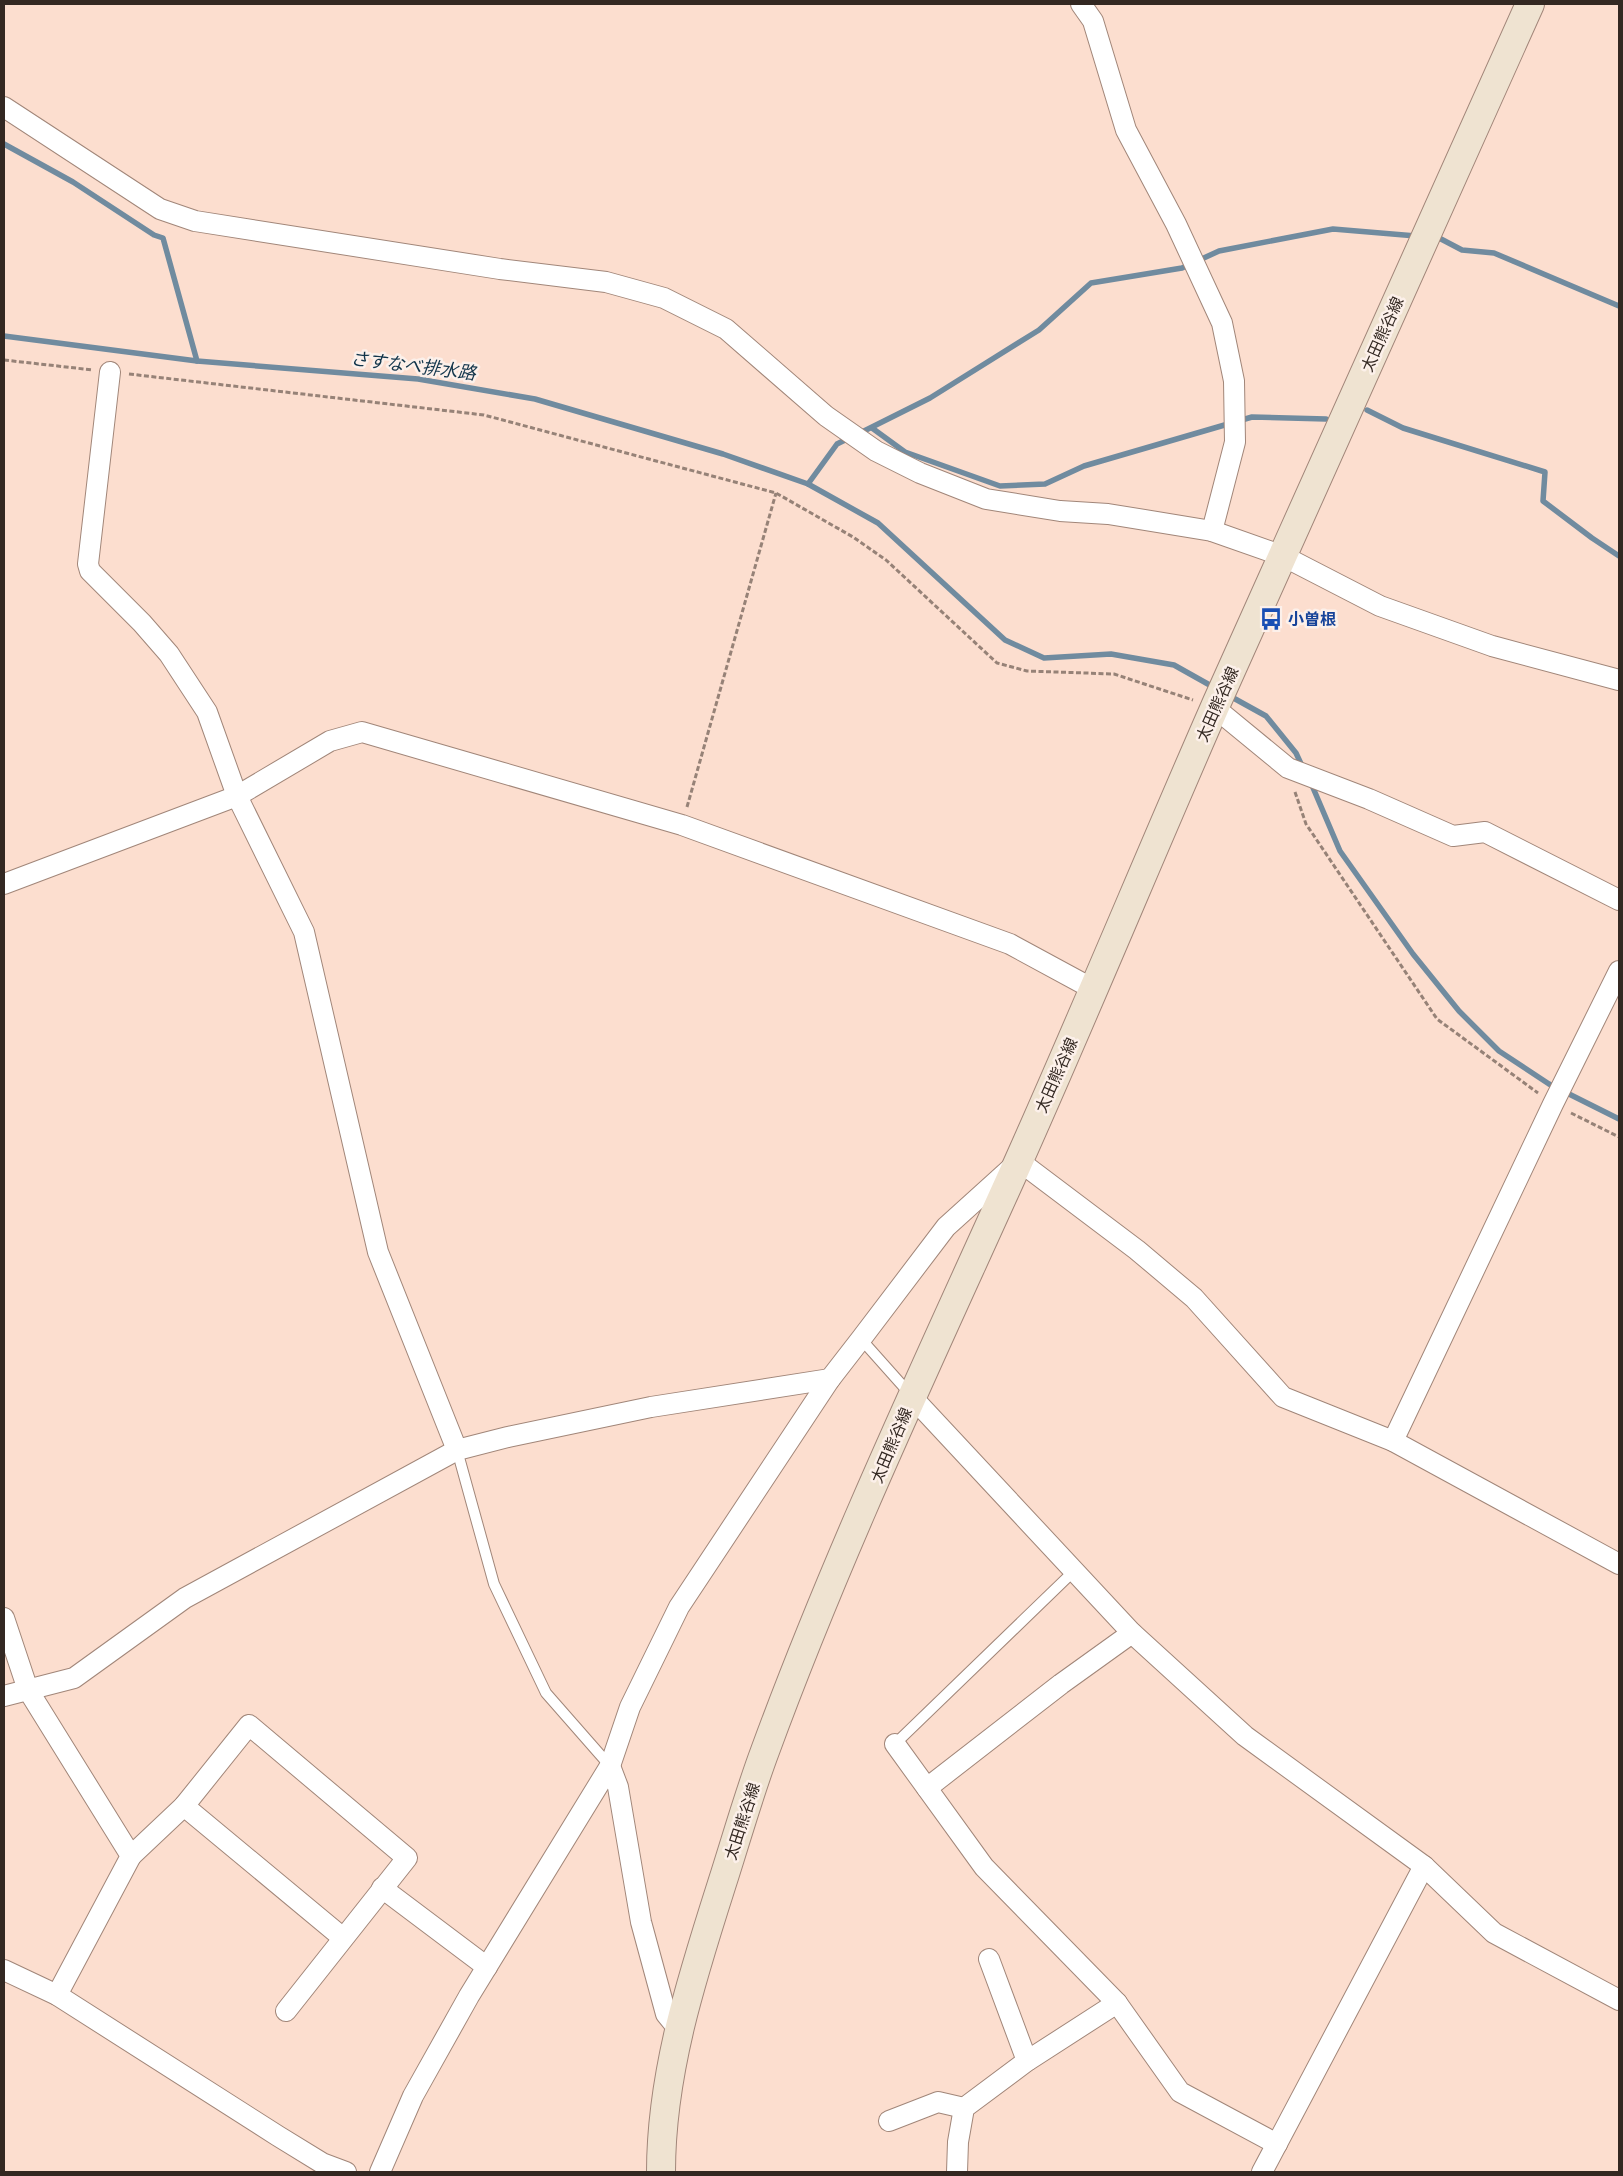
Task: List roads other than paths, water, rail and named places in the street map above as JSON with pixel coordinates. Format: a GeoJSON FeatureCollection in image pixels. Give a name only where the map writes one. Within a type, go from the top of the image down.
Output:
{"type":"FeatureCollection","features":[{"type":"Feature","properties":{"kind":"main road","name":"太田熊谷線"},"geometry":{"type":"LineString","coordinates":[[661,2172],[665,2108],[680,2030],[702,1947],[762,1756],[805,1647],[912,1397],[1019,1161],[1220,697],[1530,4]]}},
{"type":"Feature","properties":{"kind":"street"},"geometry":{"type":"LineString","coordinates":[[1081,4],[1093,21],[1126,130],[1200,275],[1222,323],[1234,381],[1235,442],[1212,531]]}},
{"type":"Feature","properties":{"kind":"street"},"geometry":{"type":"LineString","coordinates":[[4,107],[160,208],[196,221],[500,268],[606,282],[664,298],[726,329],[826,416],[867,444],[920,473],[986,499],[1060,511],[1108,514],[1212,531],[1283,556],[1380,606],[1492,646],[1619,680]]}},
{"type":"Feature","properties":{"kind":"street"},"geometry":{"type":"LineString","coordinates":[[110,372],[88,564],[90,571],[142,623],[163,648],[207,712],[237,796],[304,932],[378,1252],[457,1450]]}},
{"type":"Feature","properties":{"kind":"street"},"geometry":{"type":"LineString","coordinates":[[1220,697],[1288,768],[1369,799],[1452,836],[1485,832],[1619,900]]}},
{"type":"Feature","properties":{"kind":"street"},"geometry":{"type":"LineString","coordinates":[[4,884],[237,796],[330,741],[362,732],[682,825],[1010,944],[1093,989]]}},
{"type":"Feature","properties":{"kind":"street"},"geometry":{"type":"LineString","coordinates":[[1393,1441],[1553,1104],[1619,970]]}},
{"type":"Feature","properties":{"kind":"street"},"geometry":{"type":"LineString","coordinates":[[380,2172],[413,2096],[487,1967],[610,1766],[630,1707],[678,1607],[830,1379],[946,1227],[1019,1161],[1137,1250],[1194,1298],[1283,1397],[1393,1441],[1619,1564]]}},
{"type":"Feature","properties":{"kind":"street"},"geometry":{"type":"LineString","coordinates":[[4,1696],[74,1678],[185,1598],[457,1450],[508,1437],[651,1407],[830,1379]]}},
{"type":"Feature","properties":{"kind":"street"},"geometry":{"type":"LineString","coordinates":[[912,1397],[1132,1633],[1245,1736],[1424,1866],[1494,1933],[1619,2000]]}},
{"type":"Feature","properties":{"kind":"street"},"geometry":{"type":"LineString","coordinates":[[4,1618],[28,1690],[132,1856]]}},
{"type":"Feature","properties":{"kind":"street"},"geometry":{"type":"LineString","coordinates":[[926,1788],[1061,1684],[1132,1633]]}},
{"type":"Feature","properties":{"kind":"street"},"geometry":{"type":"LineString","coordinates":[[57,1995],[132,1856],[184,1806],[249,1725],[407,1858],[286,2011]]}},
{"type":"Feature","properties":{"kind":"street"},"geometry":{"type":"LineString","coordinates":[[895,1744],[984,1867],[1117,2003],[1180,2092],[1277,2144]]}},
{"type":"Feature","properties":{"kind":"street"},"geometry":{"type":"LineString","coordinates":[[610,1766],[618,1787],[641,1922],[666,2014],[680,2030]]}},
{"type":"Feature","properties":{"kind":"street"},"geometry":{"type":"LineString","coordinates":[[184,1806],[343,1938]]}},
{"type":"Feature","properties":{"kind":"street"},"geometry":{"type":"LineString","coordinates":[[1262,2172],[1424,1866]]}},
{"type":"Feature","properties":{"kind":"street"},"geometry":{"type":"LineString","coordinates":[[382,1888],[487,1967]]}},
{"type":"Feature","properties":{"kind":"street"},"geometry":{"type":"LineString","coordinates":[[988,1960],[1027,2062]]}},
{"type":"Feature","properties":{"kind":"street"},"geometry":{"type":"LineString","coordinates":[[4,1970],[57,1995],[322,2163],[346,2172]]}},
{"type":"Feature","properties":{"kind":"street"},"geometry":{"type":"LineString","coordinates":[[957,2172],[958,2142],[964,2108],[1027,2062],[1117,2003]]}},
{"type":"Feature","properties":{"kind":"street"},"geometry":{"type":"LineString","coordinates":[[889,2121],[938,2102],[964,2108]]}},
{"type":"Feature","properties":{"kind":"lane"},"geometry":{"type":"LineString","coordinates":[[861,1339],[912,1397]]}},
{"type":"Feature","properties":{"kind":"lane"},"geometry":{"type":"LineString","coordinates":[[457,1450],[494,1584],[546,1694],[610,1766]]}},
{"type":"Feature","properties":{"kind":"lane"},"geometry":{"type":"LineString","coordinates":[[895,1744],[1074,1572]]}},
{"type":"Feature","properties":{"kind":"waterway"},"geometry":{"type":"LineString","coordinates":[[4,144],[73,182],[154,235],[163,238],[197,361]]}},
{"type":"Feature","properties":{"kind":"waterway"},"geometry":{"type":"LineString","coordinates":[[860,433],[930,398],[1039,330],[1091,283],[1182,268],[1219,251],[1333,229],[1416,236]]}},
{"type":"Feature","properties":{"kind":"waterway"},"geometry":{"type":"LineString","coordinates":[[1441,239],[1462,250],[1494,253],[1619,306]]}},
{"type":"Feature","properties":{"kind":"waterway","name":"さすなべ排水路"},"geometry":{"type":"LineString","coordinates":[[4,336],[197,361],[418,379],[535,399],[723,454],[808,484],[878,523],[1005,640],[1044,658],[1111,654],[1174,665],[1215,688]]}},
{"type":"Feature","properties":{"kind":"waterway"},"geometry":{"type":"LineString","coordinates":[[1367,410],[1403,428],[1545,472],[1543,501],[1619,556]]}},
{"type":"Feature","properties":{"kind":"waterway"},"geometry":{"type":"LineString","coordinates":[[872,428],[905,452],[1000,486],[1045,484],[1084,466],[1252,417],[1326,419]]}},
{"type":"Feature","properties":{"kind":"waterway"},"geometry":{"type":"LineString","coordinates":[[808,484],[837,444],[849,438]]}},
{"type":"Feature","properties":{"kind":"waterway"},"geometry":{"type":"LineString","coordinates":[[1228,695],[1266,716],[1296,753],[1303,768]]}},
{"type":"Feature","properties":{"kind":"waterway"},"geometry":{"type":"LineString","coordinates":[[1311,783],[1340,851],[1413,954],[1459,1011],[1499,1051],[1549,1084],[1619,1119]]}},
{"type":"Feature","properties":{"kind":"place","name":"小曽根"},"geometry":{"type":"Point","coordinates":[1271,619]}}]}
